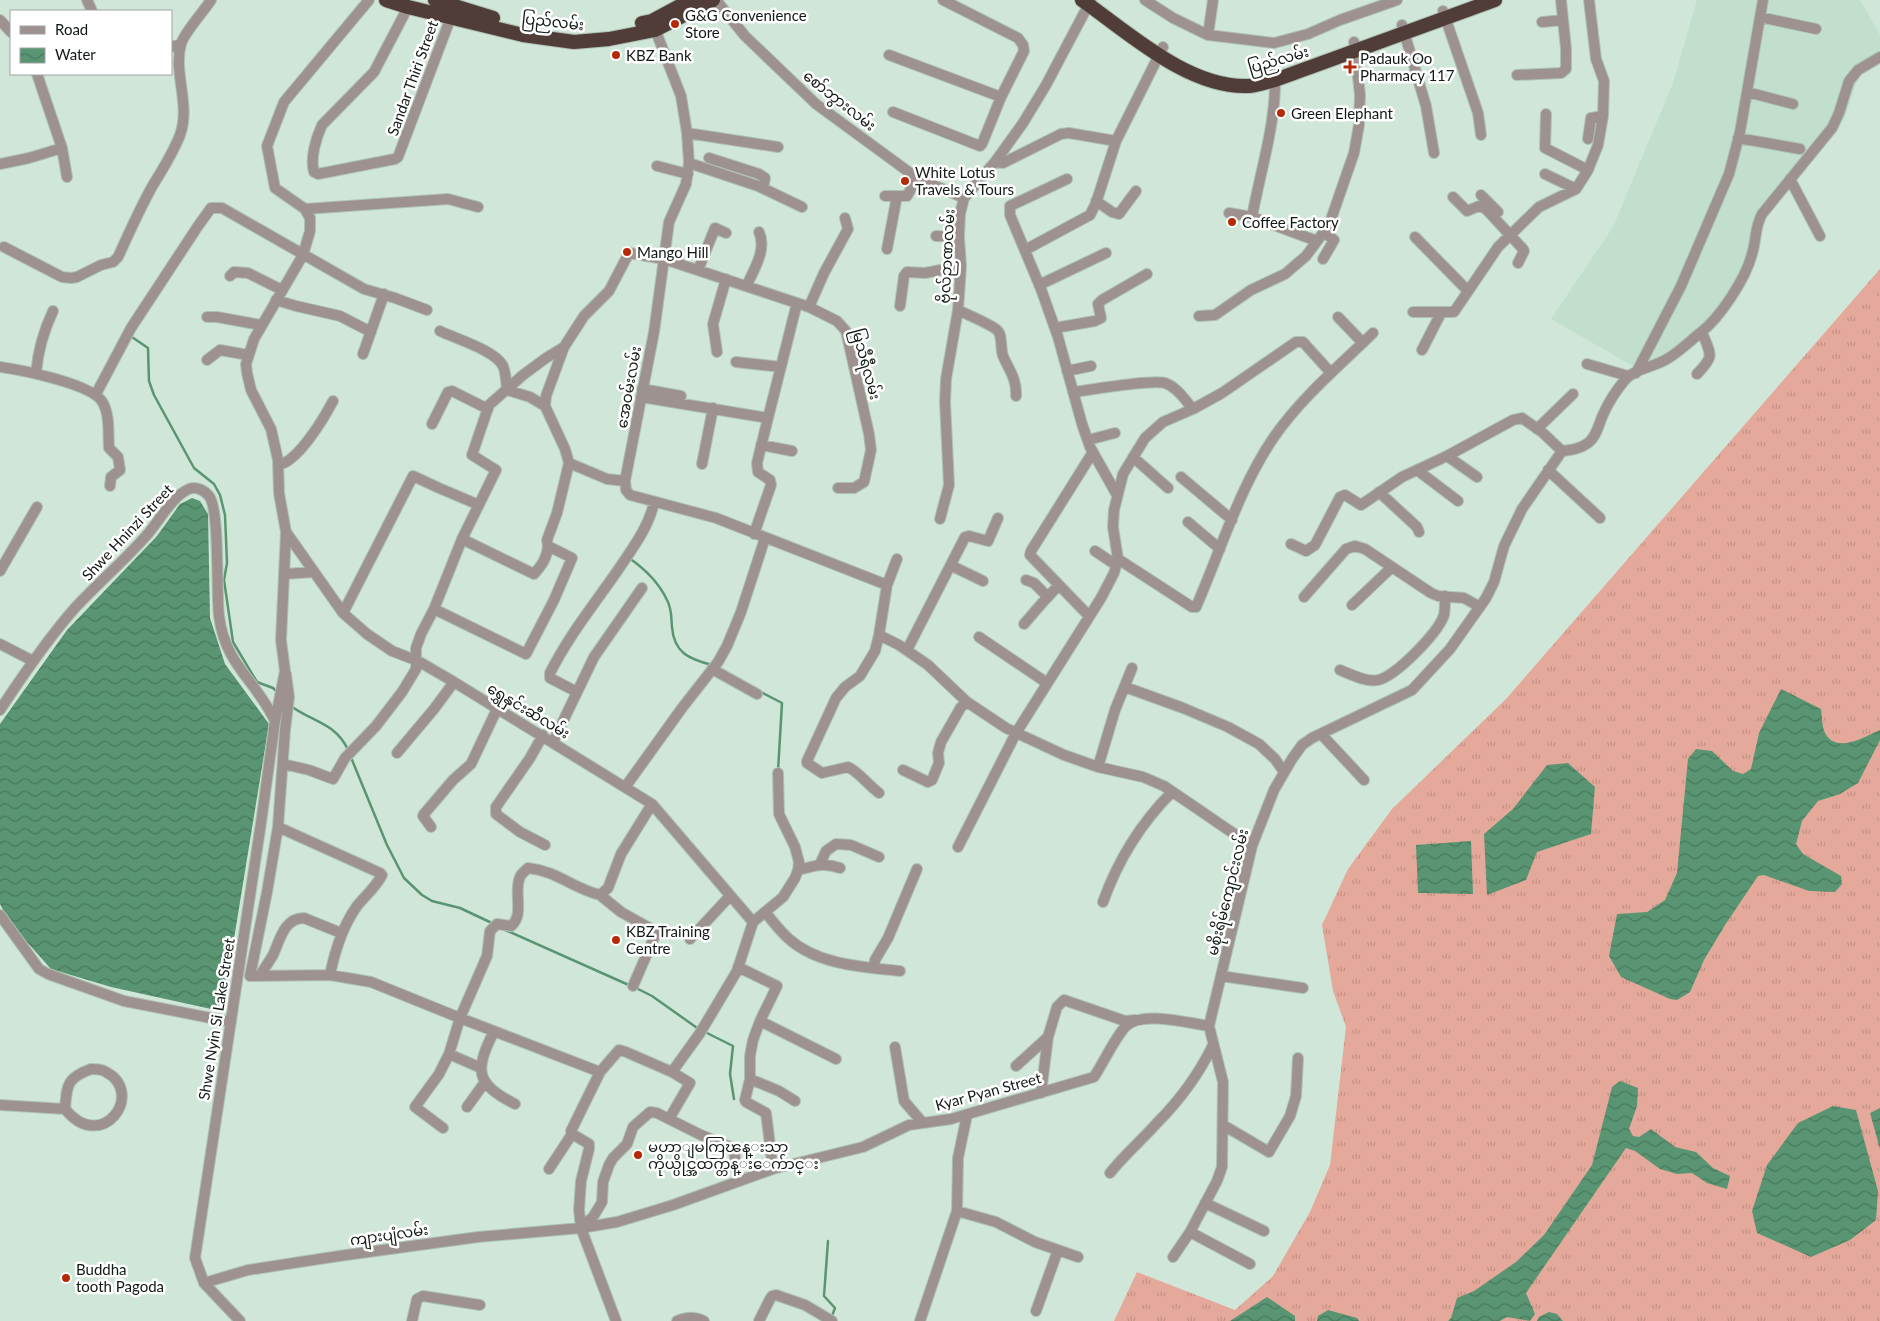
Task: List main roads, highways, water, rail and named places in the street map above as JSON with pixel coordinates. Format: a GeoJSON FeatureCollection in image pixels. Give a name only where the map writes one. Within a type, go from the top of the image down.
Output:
{"type":"FeatureCollection","features":[{"type":"Feature","properties":{"kind":"highway","name":"ပြည်လမ်း"},"geometry":{"type":"LineString","coordinates":[[386,0],[523,35],[574,42],[609,39],[653,26],[714,0]]}},
{"type":"Feature","properties":{"kind":"highway","name":"ပြည်လမ်း"},"geometry":{"type":"LineString","coordinates":[[435,0],[525,26],[575,33],[653,26],[691,0]]}},
{"type":"Feature","properties":{"kind":"highway","name":"ပြည်လမ်း"},"geometry":{"type":"LineString","coordinates":[[1444,15],[1470,0]]}},
{"type":"Feature","properties":{"kind":"highway","name":"ပြည်လမ်း"},"geometry":{"type":"LineString","coordinates":[[1090,1],[1161,51],[1196,66],[1226,75],[1249,76],[1275,75],[1444,15],[1495,0]]}},
{"type":"Feature","properties":{"kind":"water"},"geometry":{"type":"Polygon","coordinates":[[[192,498],[200,501],[208,514],[210,618],[225,664],[269,724],[224,1000],[219,1006],[211,1009],[111,987],[51,969],[9,922],[0,904],[0,724],[67,630],[157,536],[180,504],[192,498]]]}},
{"type":"Feature","properties":{"kind":"water"},"geometry":{"type":"Polygon","coordinates":[[[1781,689],[1821,709],[1825,733],[1837,743],[1851,742],[1880,730],[1880,740],[1858,783],[1840,794],[1818,801],[1802,821],[1796,844],[1803,854],[1841,876],[1842,884],[1835,892],[1809,891],[1764,875],[1758,876],[1704,960],[1690,992],[1677,1000],[1670,999],[1621,977],[1609,956],[1617,914],[1647,912],[1665,900],[1677,873],[1688,759],[1696,749],[1712,751],[1733,771],[1743,774],[1751,769],[1759,733],[1781,689]]]}},
{"type":"Feature","properties":{"kind":"water"},"geometry":{"type":"Polygon","coordinates":[[[1568,763],[1595,787],[1591,834],[1537,852],[1526,880],[1487,895],[1484,834],[1513,809],[1547,765],[1568,763]]]}},
{"type":"Feature","properties":{"kind":"water"},"geometry":{"type":"Polygon","coordinates":[[[1471,841],[1473,894],[1418,893],[1416,845],[1471,841]]]}},
{"type":"Feature","properties":{"kind":"water"},"geometry":{"type":"Polygon","coordinates":[[[1620,1081],[1638,1088],[1637,1106],[1629,1129],[1633,1136],[1639,1137],[1651,1129],[1675,1147],[1696,1152],[1713,1168],[1730,1176],[1727,1189],[1707,1183],[1692,1173],[1677,1174],[1660,1169],[1635,1151],[1626,1148],[1526,1293],[1535,1314],[1530,1321],[1507,1317],[1500,1321],[1448,1321],[1451,1318],[1457,1298],[1474,1291],[1516,1262],[1544,1235],[1592,1165],[1612,1087],[1620,1081]]]}},
{"type":"Feature","properties":{"kind":"water"},"geometry":{"type":"Polygon","coordinates":[[[1833,1106],[1856,1110],[1878,1191],[1876,1220],[1850,1240],[1811,1257],[1757,1233],[1752,1211],[1767,1165],[1798,1123],[1833,1106]]]}},
{"type":"Feature","properties":{"kind":"water"},"geometry":{"type":"Polygon","coordinates":[[[1880,1108],[1880,1149],[1870,1113],[1880,1108]]]}},
{"type":"Feature","properties":{"kind":"water"},"geometry":{"type":"Polygon","coordinates":[[[1267,1297],[1295,1316],[1295,1321],[1230,1321],[1267,1297]]]}},
{"type":"Feature","properties":{"kind":"water"},"geometry":{"type":"Polygon","coordinates":[[[1328,1310],[1357,1318],[1359,1321],[1317,1321],[1318,1316],[1328,1310]]]}},
{"type":"Feature","properties":{"kind":"water"},"geometry":{"type":"Polygon","coordinates":[[[1549,1312],[1557,1314],[1563,1321],[1537,1321],[1539,1317],[1549,1312]]]}},
{"type":"Feature","properties":{"kind":"waterway"},"geometry":{"type":"LineString","coordinates":[[129,335],[148,348],[149,381],[154,395],[194,468],[214,484],[220,495],[225,515],[227,563],[224,580],[233,642],[257,682],[273,688],[278,693]]}},
{"type":"Feature","properties":{"kind":"waterway"},"geometry":{"type":"LineString","coordinates":[[629,558],[651,577],[669,603],[673,636],[679,649],[696,660],[712,665]]}},
{"type":"Feature","properties":{"kind":"waterway"},"geometry":{"type":"LineString","coordinates":[[759,691],[782,703],[778,771]]}},
{"type":"Feature","properties":{"kind":"waterway"},"geometry":{"type":"LineString","coordinates":[[291,706],[330,728],[343,741],[348,750]]}},
{"type":"Feature","properties":{"kind":"waterway"},"geometry":{"type":"LineString","coordinates":[[350,755],[387,845],[404,878],[422,895],[432,901],[460,908],[494,924]]}},
{"type":"Feature","properties":{"kind":"waterway"},"geometry":{"type":"LineString","coordinates":[[503,929],[631,986]]}},
{"type":"Feature","properties":{"kind":"waterway"},"geometry":{"type":"LineString","coordinates":[[636,988],[652,996],[700,1030]]}},
{"type":"Feature","properties":{"kind":"waterway"},"geometry":{"type":"LineString","coordinates":[[705,1032],[733,1046],[730,1074],[734,1099]]}},
{"type":"Feature","properties":{"kind":"waterway"},"geometry":{"type":"LineString","coordinates":[[828,1241],[824,1296],[835,1308],[832,1316]]}},
{"type":"Feature","properties":{"kind":"place","name":"G&G Convenience Store"},"geometry":{"type":"Point","coordinates":[675,24]}},
{"type":"Feature","properties":{"kind":"place","name":"KBZ Bank"},"geometry":{"type":"Point","coordinates":[616,55]}},
{"type":"Feature","properties":{"kind":"place","name":"Padauk Oo Pharmacy 117"},"geometry":{"type":"Point","coordinates":[1350,67]}},
{"type":"Feature","properties":{"kind":"place","name":"Green Elephant"},"geometry":{"type":"Point","coordinates":[1281,113]}},
{"type":"Feature","properties":{"kind":"place","name":"White Lotus Travels & Tours"},"geometry":{"type":"Point","coordinates":[905,181]}},
{"type":"Feature","properties":{"kind":"place","name":"Coffee Factory"},"geometry":{"type":"Point","coordinates":[1232,222]}},
{"type":"Feature","properties":{"kind":"place","name":"Mango Hill"},"geometry":{"type":"Point","coordinates":[627,252]}},
{"type":"Feature","properties":{"kind":"place","name":"KBZ Training Centre"},"geometry":{"type":"Point","coordinates":[616,940]}},
{"type":"Feature","properties":{"kind":"place","name":"မဟာျမကြၽန္းသာ ကိုယ္ပိုင္အထက္တန္းေက်ာင္း"},"geometry":{"type":"Point","coordinates":[638,1155]}},
{"type":"Feature","properties":{"kind":"place","name":"Buddha tooth Pagoda"},"geometry":{"type":"Point","coordinates":[66,1278]}}]}
